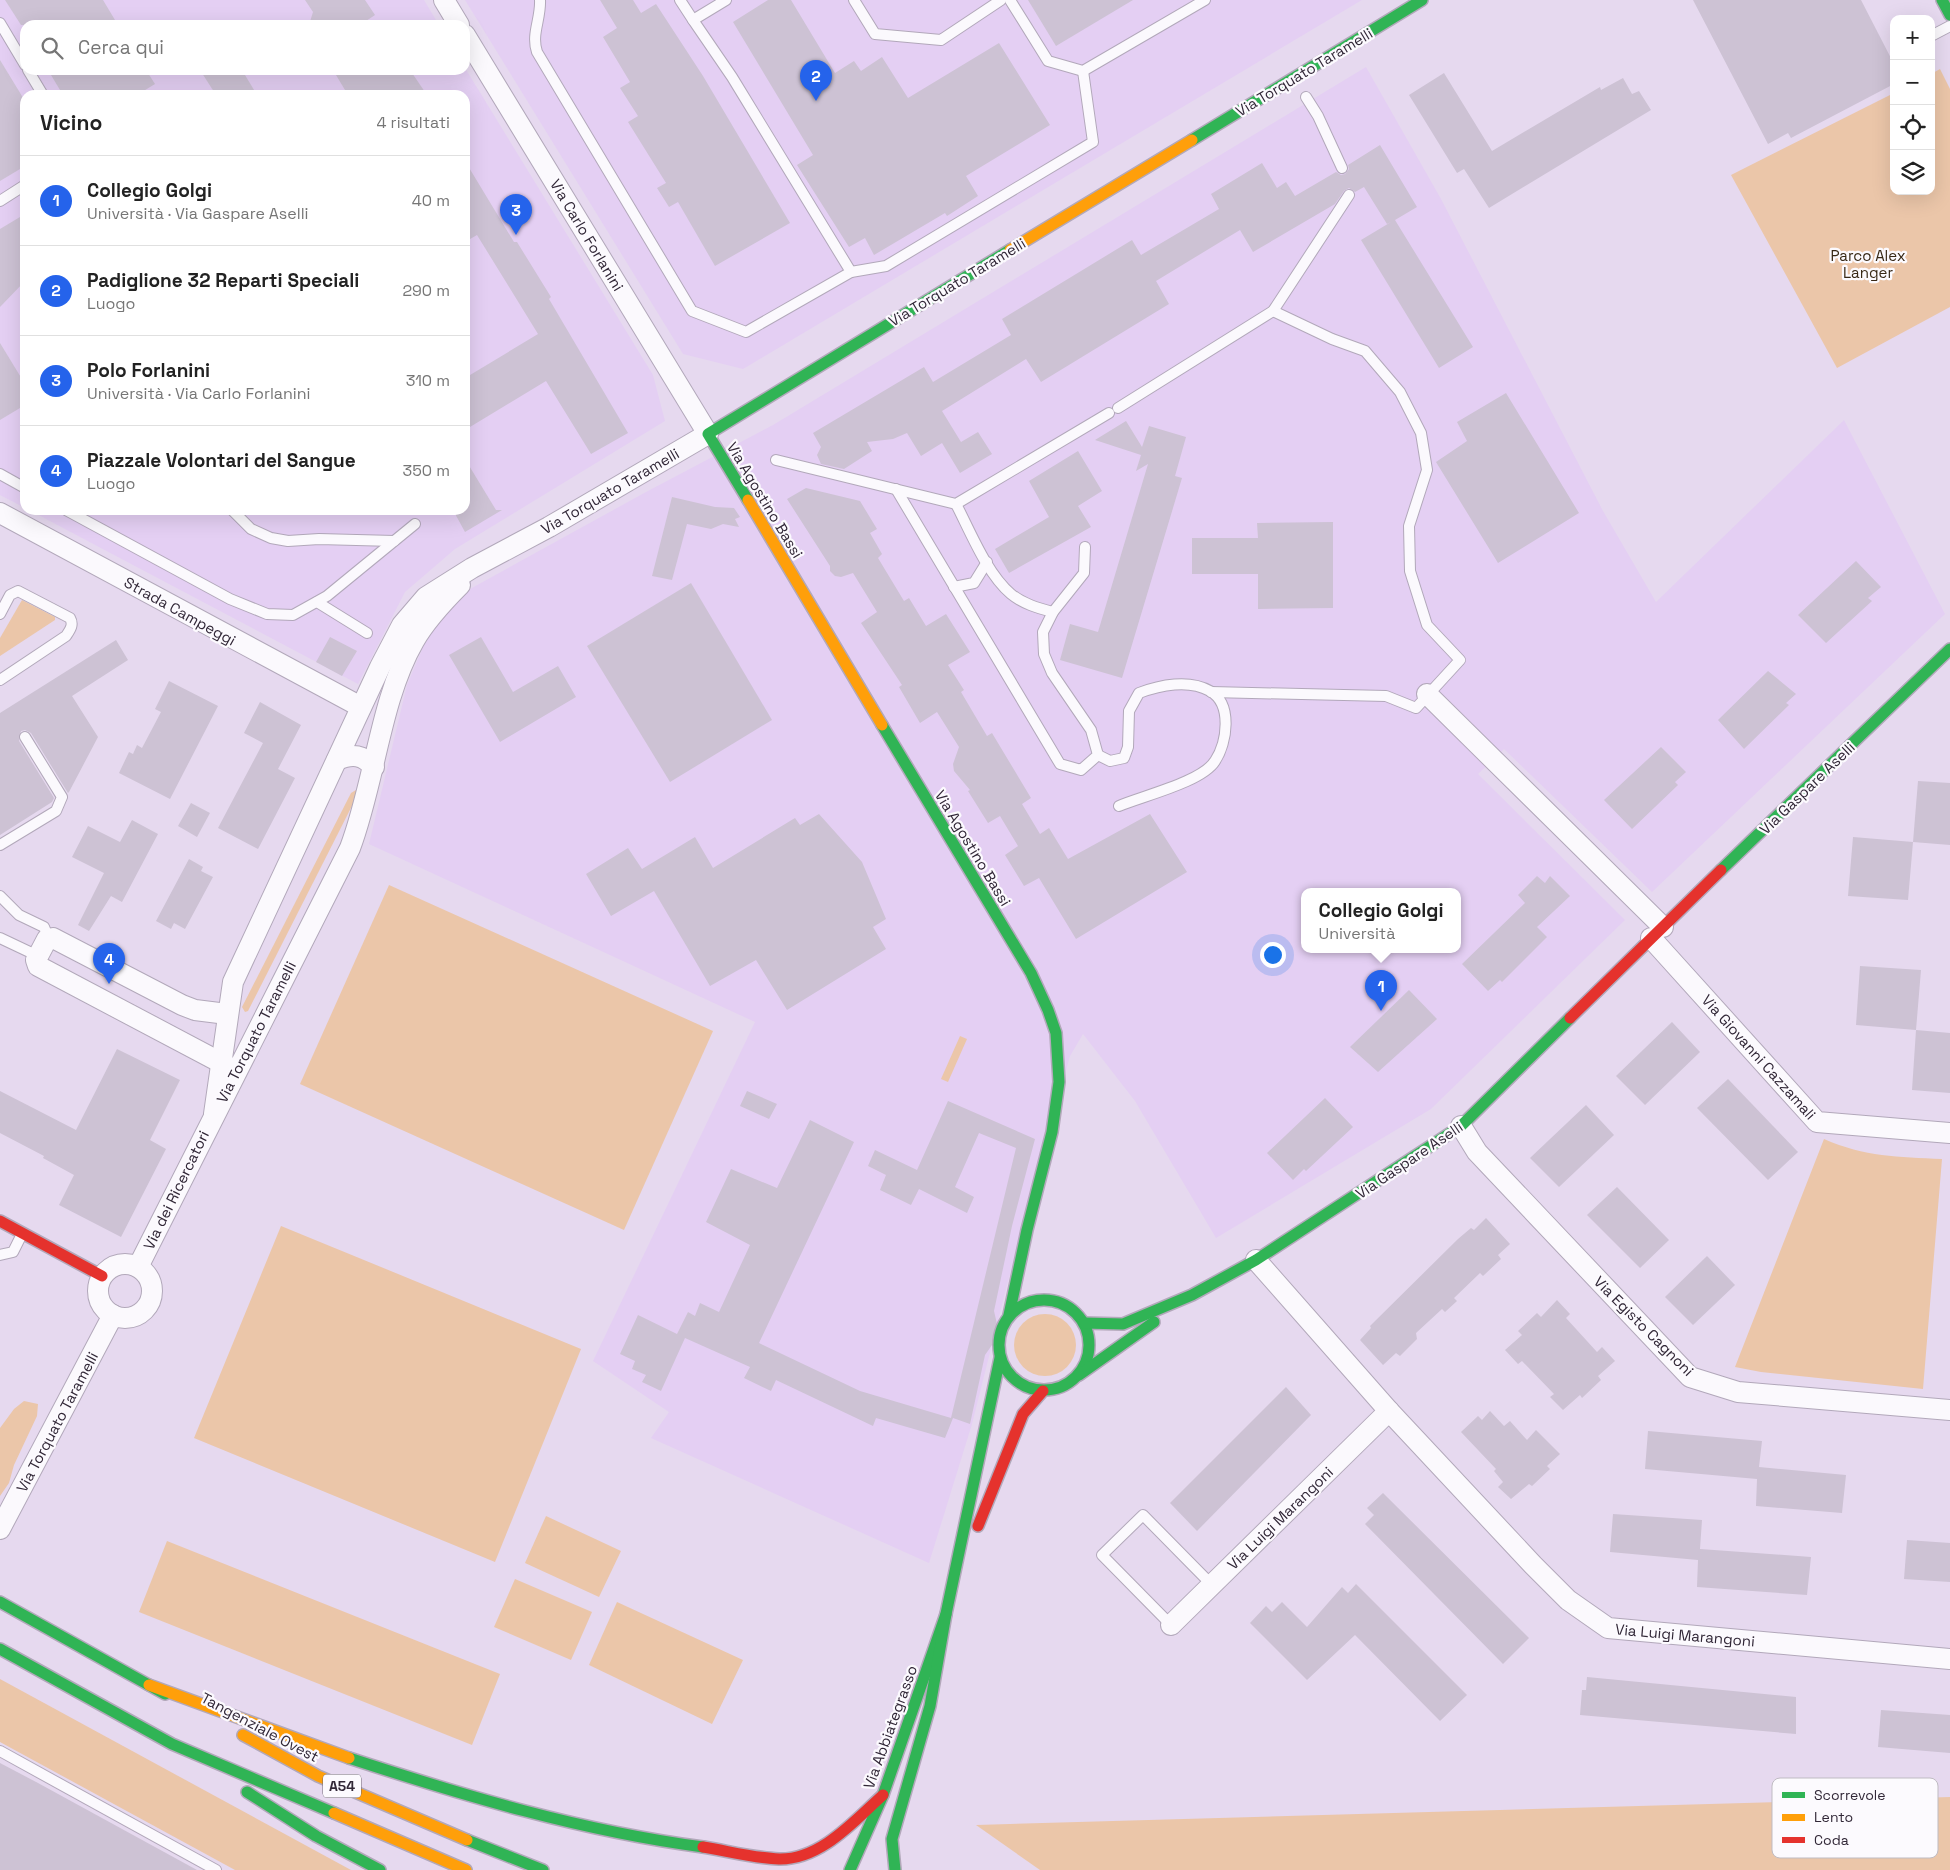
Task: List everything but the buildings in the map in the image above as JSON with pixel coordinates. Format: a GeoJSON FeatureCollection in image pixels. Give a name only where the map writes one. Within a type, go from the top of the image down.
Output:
{"type":"FeatureCollection","features":[{"type":"Feature","properties":{"kind":"main road","name":"Via Torquato Taramelli"},"geometry":{"type":"LineString","coordinates":[[708,434],[1422,0]]}},
{"type":"Feature","properties":{"kind":"main road"},"geometry":{"type":"LineString","coordinates":[[1942,0],[1950,15]]}},
{"type":"Feature","properties":{"kind":"main road","name":"Via Agostino Bassi"},"geometry":{"type":"LineString","coordinates":[[708,434],[1026,965],[1047,1005],[1057,1041],[1059,1087],[1053,1125],[1024,1244],[1009,1316]]}},
{"type":"Feature","properties":{"kind":"main road","name":"Via Gaspare Aselli"},"geometry":{"type":"LineString","coordinates":[[1084,1322],[1101,1325],[1123,1324],[1192,1295],[1256,1260],[1461,1126],[1657,932],[1950,649]]}},
{"type":"Feature","properties":{"kind":"main road"},"geometry":{"type":"LineString","coordinates":[[0,1221],[102,1276]]}},
{"type":"Feature","properties":{"kind":"main road"},"geometry":{"type":"LineString","coordinates":[[1024,1244],[1027,1277]]}},
{"type":"Feature","properties":{"kind":"main road"},"geometry":{"type":"LineString","coordinates":[[1035,1289],[1043,1299]]}},
{"type":"Feature","properties":{"kind":"main road","name":"Via Gaspare Aselli"},"geometry":{"type":"LineString","coordinates":[[1079,1375],[1192,1295]]}},
{"type":"Feature","properties":{"kind":"main road"},"geometry":{"type":"LineString","coordinates":[[1043,1299],[1060,1302],[1074,1310],[1084,1322],[1090,1340],[1088,1359],[1079,1375],[1069,1384],[1056,1390],[1043,1391],[1029,1389],[1016,1382],[1006,1371],[1000,1358],[1000,1336],[1009,1316],[1023,1306],[1043,1299]]}},
{"type":"Feature","properties":{"kind":"main road","name":"Via Abbiategrasso"},"geometry":{"type":"LineString","coordinates":[[850,1870],[882,1795],[946,1614],[1000,1358]]}},
{"type":"Feature","properties":{"kind":"main road","name":"Via Abbiategrasso"},"geometry":{"type":"LineString","coordinates":[[952,1592],[1023,1414],[1043,1391]]}},
{"type":"Feature","properties":{"kind":"main road","name":"Tangenziale Ovest"},"geometry":{"type":"LineString","coordinates":[[0,1602],[318,1776],[451,1834],[543,1870]]}},
{"type":"Feature","properties":{"kind":"main road"},"geometry":{"type":"LineString","coordinates":[[895,1870],[892,1840],[930,1706],[946,1614]]}},
{"type":"Feature","properties":{"kind":"main road","name":"A54"},"geometry":{"type":"LineString","coordinates":[[0,1649],[172,1744],[466,1870]]}},
{"type":"Feature","properties":{"kind":"main road"},"geometry":{"type":"LineString","coordinates":[[149,1685],[329,1752],[445,1790],[537,1816],[663,1841],[782,1859],[797,1866]]}},
{"type":"Feature","properties":{"kind":"main road"},"geometry":{"type":"LineString","coordinates":[[172,1744],[316,1836],[380,1870]]}},
{"type":"Feature","properties":{"kind":"main road"},"geometry":{"type":"LineString","coordinates":[[782,1859],[804,1853],[828,1841],[882,1795]]}},
{"type":"Feature","properties":{"kind":"street"},"geometry":{"type":"LineString","coordinates":[[444,0],[456,20]]}},
{"type":"Feature","properties":{"kind":"street","name":"Via Carlo Forlanini"},"geometry":{"type":"LineString","coordinates":[[470,43],[708,434]]}},
{"type":"Feature","properties":{"kind":"street","name":"Via Torquato Taramelli"},"geometry":{"type":"LineString","coordinates":[[229,1067],[227,1014],[233,982],[361,707],[402,625],[426,597],[489,558],[549,526],[708,434]]}},
{"type":"Feature","properties":{"kind":"street","name":"Strada Campeggi"},"geometry":{"type":"LineString","coordinates":[[0,513],[361,707]]}},
{"type":"Feature","properties":{"kind":"street","name":"Via Torquato Taramelli"},"geometry":{"type":"LineString","coordinates":[[214,1114],[229,1067],[350,848],[374,768],[390,698],[414,641],[448,597],[489,558]]}},
{"type":"Feature","properties":{"kind":"street"},"geometry":{"type":"LineString","coordinates":[[1427,694],[1657,932]]}},
{"type":"Feature","properties":{"kind":"street"},"geometry":{"type":"LineString","coordinates":[[337,760],[347,756],[357,756],[367,760],[374,768]]}},
{"type":"Feature","properties":{"kind":"street","name":"Via Giovanni Cazzamali"},"geometry":{"type":"LineString","coordinates":[[1657,932],[1817,1122],[1950,1133]]}},
{"type":"Feature","properties":{"kind":"street"},"geometry":{"type":"LineString","coordinates":[[227,1014],[195,1010],[182,1005],[53,938],[47,939],[36,960],[38,966],[229,1067]]}},
{"type":"Feature","properties":{"kind":"street","name":"Via dei Ricercatori"},"geometry":{"type":"LineString","coordinates":[[138,1267],[214,1114]]}},
{"type":"Feature","properties":{"kind":"street","name":"Via Egisto Cagnoni"},"geometry":{"type":"LineString","coordinates":[[1461,1126],[1477,1152],[1690,1377],[1738,1392],[1950,1410]]}},
{"type":"Feature","properties":{"kind":"street","name":"Via Luigi Marangoni"},"geometry":{"type":"LineString","coordinates":[[1256,1260],[1389,1411],[1568,1600],[1608,1628],[1950,1659]]}},
{"type":"Feature","properties":{"kind":"street"},"geometry":{"type":"LineString","coordinates":[[122,1263],[138,1267],[150,1279],[152,1295],[149,1303],[138,1315],[121,1318],[113,1315],[106,1310],[98,1294],[102,1276],[107,1270],[122,1263]]}},
{"type":"Feature","properties":{"kind":"street","name":"Via Torquato Taramelli"},"geometry":{"type":"LineString","coordinates":[[0,1529],[113,1315]]}},
{"type":"Feature","properties":{"kind":"street","name":"Via Luigi Marangoni"},"geometry":{"type":"LineString","coordinates":[[1171,1625],[1389,1411]]}},
{"type":"Feature","properties":{"kind":"lane"},"geometry":{"type":"LineString","coordinates":[[540,0],[540,17],[534,42],[537,52],[692,311],[746,332],[851,272],[886,266],[1093,142],[1083,71]]}},
{"type":"Feature","properties":{"kind":"lane"},"geometry":{"type":"LineString","coordinates":[[680,0],[732,77],[851,272]]}},
{"type":"Feature","properties":{"kind":"lane"},"geometry":{"type":"LineString","coordinates":[[693,20],[726,0]]}},
{"type":"Feature","properties":{"kind":"lane"},"geometry":{"type":"LineString","coordinates":[[854,0],[875,34],[941,40],[1001,0]]}},
{"type":"Feature","properties":{"kind":"lane"},"geometry":{"type":"LineString","coordinates":[[1010,0],[1048,61],[1083,71],[1205,0]]}},
{"type":"Feature","properties":{"kind":"lane"},"geometry":{"type":"LineString","coordinates":[[0,23],[20,57]]}},
{"type":"Feature","properties":{"kind":"lane"},"geometry":{"type":"LineString","coordinates":[[1935,34],[1950,26]]}},
{"type":"Feature","properties":{"kind":"lane"},"geometry":{"type":"LineString","coordinates":[[31,75],[40,90]]}},
{"type":"Feature","properties":{"kind":"lane"},"geometry":{"type":"LineString","coordinates":[[1306,97],[1318,116],[1342,168]]}},
{"type":"Feature","properties":{"kind":"lane"},"geometry":{"type":"LineString","coordinates":[[0,201],[20,188]]}},
{"type":"Feature","properties":{"kind":"lane"},"geometry":{"type":"LineString","coordinates":[[776,460],[956,504],[1113,411],[1273,311],[1349,195]]}},
{"type":"Feature","properties":{"kind":"lane"},"geometry":{"type":"LineString","coordinates":[[1085,546],[1084,573],[1053,612],[1043,632],[1044,654],[1052,673],[1091,730],[1098,755],[1110,761],[1124,758],[1128,747],[1129,711],[1139,693],[1155,687],[1178,684],[1211,692],[1386,696],[1416,708],[1460,660],[1428,625],[1410,571],[1409,526],[1421,494],[1427,470],[1421,433],[1400,392],[1366,351],[1332,339],[1273,311]]}},
{"type":"Feature","properties":{"kind":"lane"},"geometry":{"type":"LineString","coordinates":[[0,474],[20,485]]}},
{"type":"Feature","properties":{"kind":"lane"},"geometry":{"type":"LineString","coordinates":[[896,489],[1060,764],[1081,770],[1098,755]]}},
{"type":"Feature","properties":{"kind":"lane"},"geometry":{"type":"LineString","coordinates":[[956,504],[987,562],[1010,593],[1031,606],[1053,612]]}},
{"type":"Feature","properties":{"kind":"lane"},"geometry":{"type":"LineString","coordinates":[[75,515],[230,599],[267,614],[293,615],[327,596],[415,524]]}},
{"type":"Feature","properties":{"kind":"lane"},"geometry":{"type":"LineString","coordinates":[[237,515],[251,529],[271,538],[288,541],[319,539],[394,540]]}},
{"type":"Feature","properties":{"kind":"lane"},"geometry":{"type":"LineString","coordinates":[[954,587],[974,583],[987,562]]}},
{"type":"Feature","properties":{"kind":"lane"},"geometry":{"type":"LineString","coordinates":[[0,614],[10,595],[18,591],[70,618],[72,628],[66,636],[0,680]]}},
{"type":"Feature","properties":{"kind":"lane"},"geometry":{"type":"LineString","coordinates":[[316,602],[367,633]]}},
{"type":"Feature","properties":{"kind":"lane"},"geometry":{"type":"LineString","coordinates":[[1119,806],[1174,787],[1215,762],[1227,723],[1222,706],[1211,692]]}},
{"type":"Feature","properties":{"kind":"lane"},"geometry":{"type":"LineString","coordinates":[[0,845],[56,811],[61,804],[62,797],[25,737]]}},
{"type":"Feature","properties":{"kind":"lane"},"geometry":{"type":"LineString","coordinates":[[0,896],[19,915],[44,927],[49,938]]}},
{"type":"Feature","properties":{"kind":"lane"},"geometry":{"type":"LineString","coordinates":[[0,938],[38,956]]}},
{"type":"Feature","properties":{"kind":"lane"},"geometry":{"type":"LineString","coordinates":[[0,1255],[13,1252],[23,1233]]}},
{"type":"Feature","properties":{"kind":"lane"},"geometry":{"type":"LineString","coordinates":[[1171,1625],[1102,1555],[1142,1515],[1212,1585]]}},
{"type":"Feature","properties":{"kind":"lane"},"geometry":{"type":"LineString","coordinates":[[0,1751],[216,1870]]}},
{"type":"Feature","properties":{"kind":"shaded area"},"geometry":{"type":"Polygon","coordinates":[[[0,0],[424,0],[436,20],[20,20],[20,75],[469,75],[653,375],[665,421],[455,549],[405,592],[358,684],[38,515],[470,515],[470,90],[20,90],[20,505],[0,495],[0,0]]]}},
{"type":"Feature","properties":{"kind":"shaded area"},"geometry":{"type":"Polygon","coordinates":[[[465,0],[1362,0],[743,369],[683,354],[465,0]]]}},
{"type":"Feature","properties":{"kind":"shaded area"},"geometry":{"type":"Polygon","coordinates":[[[1366,67],[1441,199],[1603,511],[1656,602],[1844,420],[1945,614],[1652,892],[1504,749],[1478,774],[1625,920],[1431,1109],[1216,1238],[1135,1101],[1083,1034],[1070,1056],[1007,1285],[972,1424],[929,1563],[651,1438],[669,1412],[593,1361],[755,1022],[369,844],[407,685],[429,633],[470,589],[646,492],[773,425],[1366,67]]]}},
{"type":"Feature","properties":{"kind":"green space","name":"Parco Alex Langer"},"geometry":{"type":"Polygon","coordinates":[[[1940,69],[1950,89],[1950,307],[1837,368],[1731,175],[1890,95],[1890,195],[1935,195],[1935,72],[1940,69]]]}},
{"type":"Feature","properties":{"kind":"green space"},"geometry":{"type":"Polygon","coordinates":[[[22,600],[55,617],[55,620],[0,656],[0,638],[22,600]]]}},
{"type":"Feature","properties":{"kind":"green space"},"geometry":{"type":"Polygon","coordinates":[[[356,790],[358,794],[248,1011],[245,1012],[242,1007],[351,793],[356,790]]]}},
{"type":"Feature","properties":{"kind":"green space"},"geometry":{"type":"Polygon","coordinates":[[[389,885],[713,1031],[624,1230],[300,1084],[389,885]]]}},
{"type":"Feature","properties":{"kind":"green space"},"geometry":{"type":"Polygon","coordinates":[[[960,1036],[967,1039],[948,1082],[941,1079],[960,1036]]]}},
{"type":"Feature","properties":{"kind":"green space"},"geometry":{"type":"Polygon","coordinates":[[[1824,1139],[1868,1153],[1896,1157],[1942,1159],[1923,1389],[1761,1372],[1735,1367],[1824,1139]]]}},
{"type":"Feature","properties":{"kind":"green space"},"geometry":{"type":"Polygon","coordinates":[[[281,1226],[581,1349],[495,1562],[194,1438],[281,1226]]]}},
{"type":"Feature","properties":{"kind":"green space"},"geometry":{"type":"Polygon","coordinates":[[[1045,1314],[1062,1319],[1067,1323],[1071,1328],[1076,1345],[1071,1362],[1067,1367],[1062,1371],[1045,1376],[1028,1371],[1023,1367],[1019,1362],[1014,1345],[1019,1328],[1023,1323],[1028,1319],[1045,1314]]]}},
{"type":"Feature","properties":{"kind":"green space"},"geometry":{"type":"Polygon","coordinates":[[[24,1401],[38,1404],[37,1416],[14,1465],[9,1483],[0,1496],[0,1428],[14,1409],[24,1401]]]}},
{"type":"Feature","properties":{"kind":"green space"},"geometry":{"type":"Polygon","coordinates":[[[546,1516],[621,1551],[599,1597],[525,1563],[546,1516]]]}},
{"type":"Feature","properties":{"kind":"green space"},"geometry":{"type":"Polygon","coordinates":[[[167,1541],[500,1674],[472,1745],[139,1612],[167,1541]]]}},
{"type":"Feature","properties":{"kind":"green space"},"geometry":{"type":"Polygon","coordinates":[[[515,1579],[592,1612],[571,1660],[494,1627],[515,1579]]]}},
{"type":"Feature","properties":{"kind":"green space"},"geometry":{"type":"Polygon","coordinates":[[[617,1602],[743,1660],[712,1724],[589,1665],[617,1602]]]}},
{"type":"Feature","properties":{"kind":"green space"},"geometry":{"type":"Polygon","coordinates":[[[0,1679],[351,1870],[235,1870],[0,1742],[0,1679]]]}},
{"type":"Feature","properties":{"kind":"green space"},"geometry":{"type":"Polygon","coordinates":[[[1938,1797],[1950,1797],[1950,1870],[1040,1870],[976,1825],[1772,1802],[1772,1858],[1938,1858],[1938,1797]]]}},
{"type":"Feature","properties":{"kind":"traffic: fast"},"geometry":{"type":"LineString","coordinates":[[1192,140],[1422,0]]}},
{"type":"Feature","properties":{"kind":"traffic: fast"},"geometry":{"type":"LineString","coordinates":[[1942,0],[1950,15]]}},
{"type":"Feature","properties":{"kind":"traffic: fast"},"geometry":{"type":"LineString","coordinates":[[748,500],[708,434],[1010,250]]}},
{"type":"Feature","properties":{"kind":"traffic: fast"},"geometry":{"type":"LineString","coordinates":[[1721,870],[1950,649]]}},
{"type":"Feature","properties":{"kind":"traffic: fast"},"geometry":{"type":"LineString","coordinates":[[882,725],[1031,973],[1056,1033],[1059,1082],[1052,1132],[1027,1230],[1009,1315]]}},
{"type":"Feature","properties":{"kind":"traffic: fast"},"geometry":{"type":"LineString","coordinates":[[1084,1323],[1123,1324],[1192,1295],[1256,1260],[1461,1126],[1570,1018]]}},
{"type":"Feature","properties":{"kind":"traffic: fast"},"geometry":{"type":"LineString","coordinates":[[1035,1300],[1053,1300],[1069,1307],[1082,1320],[1089,1336],[1089,1345],[1089,1354],[1082,1370],[1069,1383],[1053,1390],[1035,1390],[1019,1383],[1006,1370],[999,1354],[999,1336],[1006,1320],[1019,1307],[1035,1300]]}},
{"type":"Feature","properties":{"kind":"traffic: fast"},"geometry":{"type":"LineString","coordinates":[[1079,1375],[1154,1322]]}},
{"type":"Feature","properties":{"kind":"traffic: fast"},"geometry":{"type":"LineString","coordinates":[[850,1870],[883,1795],[946,1614],[1000,1358]]}},
{"type":"Feature","properties":{"kind":"traffic: fast"},"geometry":{"type":"LineString","coordinates":[[0,1602],[165,1694]]}},
{"type":"Feature","properties":{"kind":"traffic: fast"},"geometry":{"type":"LineString","coordinates":[[895,1870],[892,1839],[930,1706],[946,1614]]}},
{"type":"Feature","properties":{"kind":"traffic: fast"},"geometry":{"type":"LineString","coordinates":[[0,1649],[172,1744],[334,1813]]}},
{"type":"Feature","properties":{"kind":"traffic: fast"},"geometry":{"type":"LineString","coordinates":[[349,1758],[436,1786],[524,1811],[613,1832],[703,1847]]}},
{"type":"Feature","properties":{"kind":"traffic: fast"},"geometry":{"type":"LineString","coordinates":[[247,1792],[316,1836],[380,1870]]}},
{"type":"Feature","properties":{"kind":"traffic: fast"},"geometry":{"type":"LineString","coordinates":[[467,1840],[543,1870]]}},
{"type":"Feature","properties":{"kind":"traffic: slow"},"geometry":{"type":"LineString","coordinates":[[1010,250],[1192,140]]}},
{"type":"Feature","properties":{"kind":"traffic: slow"},"geometry":{"type":"LineString","coordinates":[[748,500],[882,725]]}},
{"type":"Feature","properties":{"kind":"traffic: slow"},"geometry":{"type":"LineString","coordinates":[[149,1685],[349,1758]]}},
{"type":"Feature","properties":{"kind":"traffic: slow"},"geometry":{"type":"LineString","coordinates":[[243,1735],[318,1776],[467,1840]]}},
{"type":"Feature","properties":{"kind":"traffic: slow"},"geometry":{"type":"LineString","coordinates":[[334,1813],[466,1870]]}},
{"type":"Feature","properties":{"kind":"traffic: jam"},"geometry":{"type":"LineString","coordinates":[[1570,1018],[1721,870]]}},
{"type":"Feature","properties":{"kind":"traffic: jam"},"geometry":{"type":"LineString","coordinates":[[0,1221],[102,1276]]}},
{"type":"Feature","properties":{"kind":"traffic: jam"},"geometry":{"type":"LineString","coordinates":[[978,1526],[1023,1414],[1043,1391]]}},
{"type":"Feature","properties":{"kind":"traffic: jam"},"geometry":{"type":"LineString","coordinates":[[703,1847],[760,1857],[794,1858],[809,1853],[836,1837],[883,1795]]}},
{"type":"Feature","properties":{"kind":"place","name":"Padiglione 32 Reparti Speciali"},"geometry":{"type":"Point","coordinates":[816,101]}},
{"type":"Feature","properties":{"kind":"place","name":"Polo Forlanini"},"geometry":{"type":"Point","coordinates":[516,235]}},
{"type":"Feature","properties":{"kind":"place","name":"Piazzale Volontari del Sangue"},"geometry":{"type":"Point","coordinates":[109,984]}},
{"type":"Feature","properties":{"kind":"place","name":"Collegio Golgi"},"geometry":{"type":"Point","coordinates":[1381,1011]}}]}
